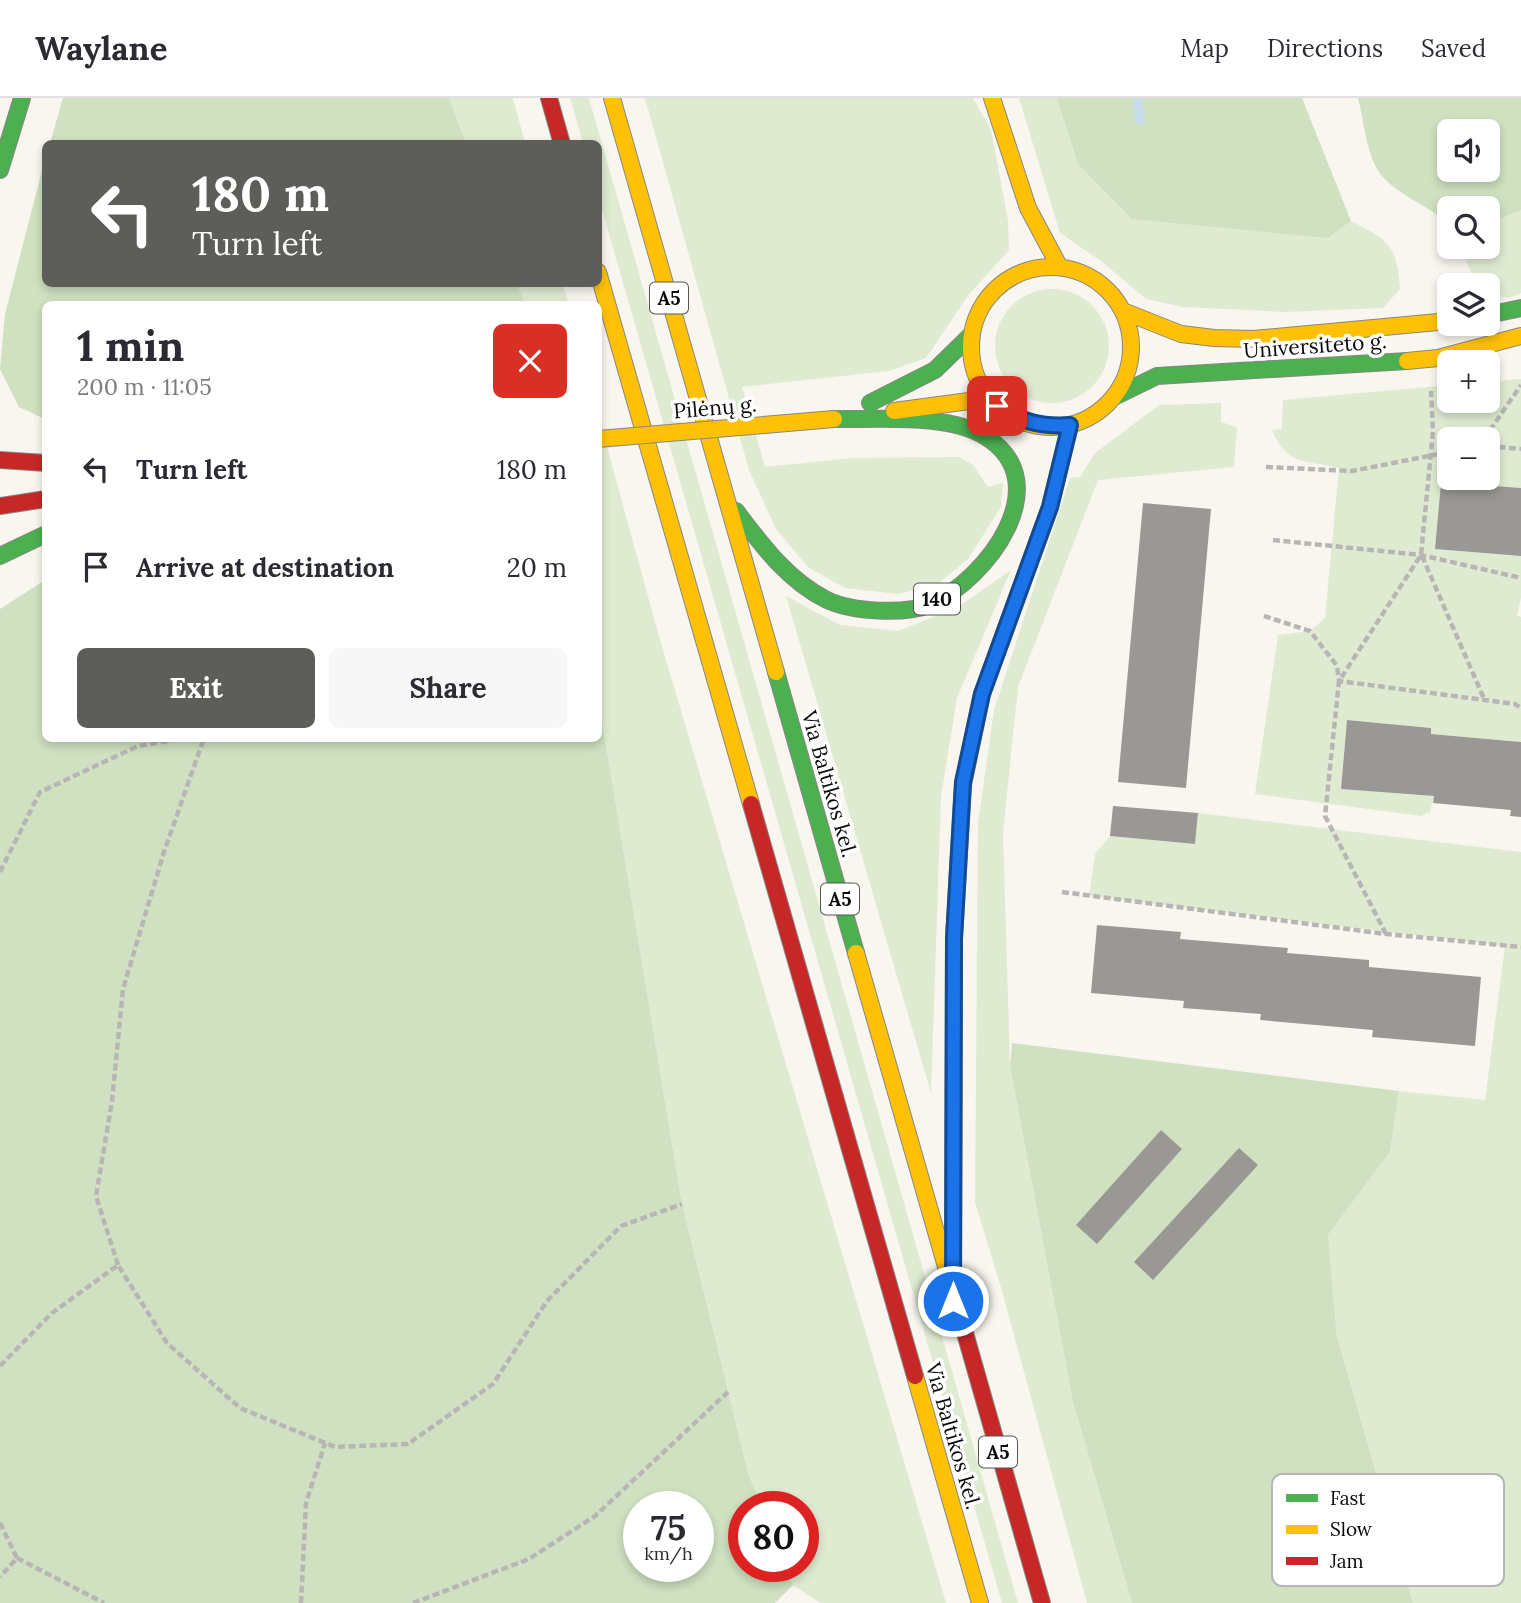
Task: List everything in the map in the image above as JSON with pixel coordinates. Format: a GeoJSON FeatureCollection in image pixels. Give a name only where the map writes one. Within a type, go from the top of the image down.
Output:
{"type":"FeatureCollection","features":[{"type":"Feature","properties":{"kind":"main road"},"geometry":{"type":"LineString","coordinates":[[0,146],[22,98]]}},
{"type":"Feature","properties":{"kind":"main road"},"geometry":{"type":"LineString","coordinates":[[549,98],[561,140]]}},
{"type":"Feature","properties":{"kind":"main road","name":"Via Baltikos kel."},"geometry":{"type":"LineString","coordinates":[[612,98],[953,1301],[1042,1603]]}},
{"type":"Feature","properties":{"kind":"main road"},"geometry":{"type":"LineString","coordinates":[[992,98],[1006,126],[1028,206],[1039,234],[1059,266]]}},
{"type":"Feature","properties":{"kind":"main road"},"geometry":{"type":"LineString","coordinates":[[0,170],[14,118]]}},
{"type":"Feature","properties":{"kind":"main road"},"geometry":{"type":"LineString","coordinates":[[1059,266],[1097,280],[1112,294],[1123,311],[1131,333],[1132,355],[1126,377],[1114,397],[1094,414],[1070,425],[1044,427],[1019,421],[997,406],[981,386],[972,360],[972,334],[979,311],[994,291],[1013,276],[1035,268],[1059,266]]}},
{"type":"Feature","properties":{"kind":"main road","name":"Via Baltikos kel."},"geometry":{"type":"LineString","coordinates":[[602,286],[980,1603]]}},
{"type":"Feature","properties":{"kind":"main road"},"geometry":{"type":"LineString","coordinates":[[1500,313],[1521,309]]}},
{"type":"Feature","properties":{"kind":"main road","name":"Universiteto g."},"geometry":{"type":"LineString","coordinates":[[1123,311],[1181,334],[1214,338],[1254,339],[1437,322]]}},
{"type":"Feature","properties":{"kind":"main road","name":"Pilėnų g."},"geometry":{"type":"LineString","coordinates":[[834,419],[923,378],[972,334]]}},
{"type":"Feature","properties":{"kind":"main road","name":"Universiteto g."},"geometry":{"type":"LineString","coordinates":[[1114,397],[1157,376],[1324,368],[1428,359],[1475,350],[1521,336]]}},
{"type":"Feature","properties":{"kind":"main road","name":"Pilėnų g."},"geometry":{"type":"LineString","coordinates":[[602,439],[834,419],[969,401],[997,406]]}},
{"type":"Feature","properties":{"kind":"main road","name":"140"},"geometry":{"type":"LineString","coordinates":[[726,498],[762,545],[797,581],[828,601],[886,613],[931,604],[974,575],[1007,536],[1018,497],[1013,467],[1002,450],[986,437],[942,424],[834,419]]}},
{"type":"Feature","properties":{"kind":"main road"},"geometry":{"type":"LineString","coordinates":[[953,1301],[954,938],[963,782],[982,694],[1050,507],[1070,425]]}},
{"type":"Feature","properties":{"kind":"main road"},"geometry":{"type":"LineString","coordinates":[[0,460],[42,463]]}},
{"type":"Feature","properties":{"kind":"main road"},"geometry":{"type":"LineString","coordinates":[[0,506],[42,500]]}},
{"type":"Feature","properties":{"kind":"main road"},"geometry":{"type":"LineString","coordinates":[[0,556],[42,536]]}},
{"type":"Feature","properties":{"kind":"path"},"geometry":{"type":"LineString","coordinates":[[1339,681],[1421,555],[1433,431],[1428,359]]}},
{"type":"Feature","properties":{"kind":"path"},"geometry":{"type":"LineString","coordinates":[[1492,427],[1521,386]]}},
{"type":"Feature","properties":{"kind":"path"},"geometry":{"type":"LineString","coordinates":[[1500,447],[1521,449]]}},
{"type":"Feature","properties":{"kind":"path"},"geometry":{"type":"LineString","coordinates":[[1266,467],[1352,471],[1437,455]]}},
{"type":"Feature","properties":{"kind":"path"},"geometry":{"type":"LineString","coordinates":[[1273,540],[1421,555],[1521,578]]}},
{"type":"Feature","properties":{"kind":"path"},"geometry":{"type":"LineString","coordinates":[[1421,555],[1485,701]]}},
{"type":"Feature","properties":{"kind":"path"},"geometry":{"type":"LineString","coordinates":[[1264,616],[1310,631],[1338,666],[1339,681],[1325,816],[1386,934]]}},
{"type":"Feature","properties":{"kind":"path"},"geometry":{"type":"LineString","coordinates":[[1339,681],[1521,708]]}},
{"type":"Feature","properties":{"kind":"path"},"geometry":{"type":"LineString","coordinates":[[0,872],[40,792],[138,746],[162,742]]}},
{"type":"Feature","properties":{"kind":"path"},"geometry":{"type":"LineString","coordinates":[[203,742],[164,852],[123,989],[112,1101],[96,1196],[118,1265],[167,1343],[240,1408],[335,1447],[408,1444],[493,1384],[547,1301],[621,1226],[682,1204]]}},
{"type":"Feature","properties":{"kind":"path"},"geometry":{"type":"LineString","coordinates":[[1062,892],[1386,934],[1521,947]]}},
{"type":"Feature","properties":{"kind":"path"},"geometry":{"type":"LineString","coordinates":[[0,1366],[52,1313],[118,1265]]}},
{"type":"Feature","properties":{"kind":"path"},"geometry":{"type":"LineString","coordinates":[[413,1603],[529,1559],[595,1516],[728,1392]]}},
{"type":"Feature","properties":{"kind":"path"},"geometry":{"type":"LineString","coordinates":[[301,1603],[306,1503],[325,1443]]}},
{"type":"Feature","properties":{"kind":"path"},"geometry":{"type":"LineString","coordinates":[[0,1523],[17,1558],[104,1603]]}},
{"type":"Feature","properties":{"kind":"path"},"geometry":{"type":"LineString","coordinates":[[0,1577],[17,1558]]}},
{"type":"Feature","properties":{"kind":"green space"},"geometry":{"type":"Polygon","coordinates":[[[63,98],[449,98],[465,140],[51,140],[63,98]]]}},
{"type":"Feature","properties":{"kind":"green space"},"geometry":{"type":"Polygon","coordinates":[[[449,98],[513,98],[524,140],[465,140],[449,98]]]}},
{"type":"Feature","properties":{"kind":"green space"},"geometry":{"type":"Polygon","coordinates":[[[570,98],[589,98],[601,140],[582,140],[570,98]]]}},
{"type":"Feature","properties":{"kind":"green space"},"geometry":{"type":"Polygon","coordinates":[[[645,98],[973,98],[991,130],[1008,220],[1009,250],[967,297],[926,358],[889,371],[742,387],[765,467],[852,458],[959,457],[973,465],[988,487],[1003,483],[1001,507],[968,559],[936,585],[898,594],[845,588],[809,568],[776,529],[749,470],[645,98]]]}},
{"type":"Feature","properties":{"kind":"green space"},"geometry":{"type":"Polygon","coordinates":[[[1019,98],[1057,98],[1328,238],[1351,221],[1389,246],[1396,263],[1400,289],[1383,308],[1285,312],[1183,307],[1146,299],[1101,261],[1060,233],[1019,98]]]}},
{"type":"Feature","properties":{"kind":"green space"},"geometry":{"type":"Polygon","coordinates":[[[1057,98],[1302,98],[1351,221],[1328,238],[1132,219],[1078,164],[1057,98]]]}},
{"type":"Feature","properties":{"kind":"green space"},"geometry":{"type":"Polygon","coordinates":[[[1358,98],[1521,98],[1521,210],[1500,219],[1500,196],[1437,196],[1437,215],[1386,180],[1379,172],[1368,146],[1358,98]]]}},
{"type":"Feature","properties":{"kind":"green space"},"geometry":{"type":"Polygon","coordinates":[[[602,144],[1018,1603],[1002,1603],[602,209],[602,144]]]}},
{"type":"Feature","properties":{"kind":"green space"},"geometry":{"type":"Polygon","coordinates":[[[42,171],[42,287],[518,287],[524,301],[42,301],[42,418],[19,407],[0,369],[5,314],[42,171]]]}},
{"type":"Feature","properties":{"kind":"green space"},"geometry":{"type":"Polygon","coordinates":[[[1521,210],[1521,293],[1510,298],[1500,297],[1500,273],[1471,273],[1466,259],[1500,259],[1500,219],[1521,210]]]}},
{"type":"Feature","properties":{"kind":"green space"},"geometry":{"type":"Polygon","coordinates":[[[518,287],[564,287],[568,301],[524,301],[518,287]]]}},
{"type":"Feature","properties":{"kind":"green space"},"geometry":{"type":"Polygon","coordinates":[[[1052,289],[1074,293],[1092,306],[1105,324],[1109,346],[1105,368],[1092,386],[1074,399],[1052,403],[1030,399],[1012,386],[999,368],[995,346],[999,324],[1012,306],[1030,293],[1052,289]]]}},
{"type":"Feature","properties":{"kind":"green space"},"geometry":{"type":"Polygon","coordinates":[[[1521,379],[1521,488],[1500,486],[1500,427],[1437,427],[1437,490],[1440,490],[1435,549],[1521,556],[1521,598],[1517,616],[1521,617],[1521,742],[1431,734],[1431,728],[1347,720],[1341,788],[1434,796],[1430,812],[1421,816],[1255,794],[1278,635],[1310,631],[1325,618],[1339,468],[1298,460],[1284,450],[1272,430],[1282,429],[1283,400],[1437,386],[1437,413],[1500,413],[1500,381],[1521,379]]]}},
{"type":"Feature","properties":{"kind":"green space"},"geometry":{"type":"Polygon","coordinates":[[[1221,403],[1221,422],[1237,427],[1234,467],[1098,480],[1018,687],[1003,832],[1010,1066],[1073,1402],[1132,1603],[1087,1603],[975,1202],[978,823],[994,710],[1070,478],[1080,477],[1095,453],[1159,405],[1221,403]]]}},
{"type":"Feature","properties":{"kind":"green space"},"geometry":{"type":"Polygon","coordinates":[[[602,429],[658,633],[946,1603],[820,1603],[792,1582],[819,1582],[819,1491],[755,1491],[749,1476],[682,1204],[602,721],[602,429]]]}},
{"type":"Feature","properties":{"kind":"green space"},"geometry":{"type":"Polygon","coordinates":[[[1011,570],[957,698],[941,797],[931,1093],[786,596],[840,625],[898,631],[958,607],[1011,570]]]}},
{"type":"Feature","properties":{"kind":"green space"},"geometry":{"type":"Polygon","coordinates":[[[42,582],[42,742],[602,742],[602,721],[682,1204],[749,1476],[755,1491],[728,1491],[728,1582],[792,1582],[793,1585],[775,1603],[0,1603],[0,609],[42,582]]]}},
{"type":"Feature","properties":{"kind":"green space"},"geometry":{"type":"Polygon","coordinates":[[[1198,813],[1521,852],[1521,1603],[1413,1603],[1408,1586],[1504,1586],[1504,1474],[1376,1474],[1337,1337],[1328,1235],[1390,1152],[1399,1091],[1485,1100],[1505,946],[1089,896],[1095,854],[1110,836],[1195,844],[1198,813]]]}},
{"type":"Feature","properties":{"kind":"green space"},"geometry":{"type":"Polygon","coordinates":[[[1012,1043],[1399,1091],[1390,1152],[1328,1235],[1337,1337],[1376,1474],[1272,1474],[1272,1586],[1408,1586],[1413,1603],[1132,1603],[1073,1402],[1010,1066],[1012,1043]]]}},
{"type":"Feature","properties":{"kind":"building"},"geometry":{"type":"Polygon","coordinates":[[[1521,488],[1521,556],[1435,549],[1440,490],[1521,488]]]}},
{"type":"Feature","properties":{"kind":"building"},"geometry":{"type":"Polygon","coordinates":[[[1143,503],[1211,509],[1186,788],[1118,782],[1143,503]]]}},
{"type":"Feature","properties":{"kind":"building"},"geometry":{"type":"Polygon","coordinates":[[[1347,720],[1431,728],[1431,734],[1521,742],[1521,817],[1510,816],[1511,810],[1433,803],[1434,796],[1341,789],[1347,720]]]}},
{"type":"Feature","properties":{"kind":"building"},"geometry":{"type":"Polygon","coordinates":[[[1113,806],[1198,813],[1195,844],[1110,836],[1113,806]]]}},
{"type":"Feature","properties":{"kind":"building"},"geometry":{"type":"Polygon","coordinates":[[[1097,925],[1181,932],[1180,939],[1288,948],[1287,953],[1369,960],[1369,967],[1481,977],[1475,1046],[1372,1037],[1373,1030],[1260,1020],[1261,1014],[1183,1008],[1184,1001],[1091,993],[1097,925]]]}},
{"type":"Feature","properties":{"kind":"building"},"geometry":{"type":"Polygon","coordinates":[[[1161,1130],[1182,1149],[1097,1244],[1076,1225],[1161,1130]]]}},
{"type":"Feature","properties":{"kind":"building"},"geometry":{"type":"Polygon","coordinates":[[[1239,1148],[1258,1165],[1153,1280],[1134,1262],[1239,1148]]]}},
{"type":"Feature","properties":{"kind":"waterway"},"geometry":{"type":"LineString","coordinates":[[1137,98],[1140,120]]}},
{"type":"Feature","properties":{"kind":"traffic: fast"},"geometry":{"type":"LineString","coordinates":[[0,170],[22,98]]}},
{"type":"Feature","properties":{"kind":"traffic: fast"},"geometry":{"type":"LineString","coordinates":[[1500,312],[1521,308]]}},
{"type":"Feature","properties":{"kind":"traffic: fast"},"geometry":{"type":"LineString","coordinates":[[870,403],[935,370],[972,334]]}},
{"type":"Feature","properties":{"kind":"traffic: fast"},"geometry":{"type":"LineString","coordinates":[[1114,397],[1157,376],[1407,361]]}},
{"type":"Feature","properties":{"kind":"traffic: fast"},"geometry":{"type":"LineString","coordinates":[[736,511],[765,549],[800,583],[838,604],[879,611],[908,610],[931,604],[952,592],[973,574],[992,552],[1007,528],[1015,503],[1016,479],[1007,456],[986,437],[953,424],[913,419],[834,419]]}},
{"type":"Feature","properties":{"kind":"traffic: fast"},"geometry":{"type":"LineString","coordinates":[[0,556],[42,536]]}},
{"type":"Feature","properties":{"kind":"traffic: fast"},"geometry":{"type":"LineString","coordinates":[[776,672],[856,953]]}},
{"type":"Feature","properties":{"kind":"traffic: slow"},"geometry":{"type":"LineString","coordinates":[[612,98],[776,672]]}},
{"type":"Feature","properties":{"kind":"traffic: slow"},"geometry":{"type":"LineString","coordinates":[[992,98],[1028,208],[1059,266]]}},
{"type":"Feature","properties":{"kind":"traffic: slow"},"geometry":{"type":"LineString","coordinates":[[1051,267],[1082,273],[1107,291],[1125,316],[1131,347],[1125,378],[1107,403],[1082,421],[1051,427],[1020,421],[995,403],[977,378],[971,347],[977,316],[995,291],[1020,273],[1051,267]]}},
{"type":"Feature","properties":{"kind":"traffic: slow"},"geometry":{"type":"LineString","coordinates":[[602,286],[751,804]]}},
{"type":"Feature","properties":{"kind":"traffic: slow"},"geometry":{"type":"LineString","coordinates":[[1123,311],[1181,334],[1214,338],[1253,339],[1437,322]]}},
{"type":"Feature","properties":{"kind":"traffic: slow"},"geometry":{"type":"LineString","coordinates":[[1407,361],[1438,358],[1521,336]]}},
{"type":"Feature","properties":{"kind":"traffic: slow"},"geometry":{"type":"LineString","coordinates":[[894,411],[969,401],[997,406]]}},
{"type":"Feature","properties":{"kind":"traffic: slow"},"geometry":{"type":"LineString","coordinates":[[602,439],[834,419]]}},
{"type":"Feature","properties":{"kind":"traffic: slow"},"geometry":{"type":"LineString","coordinates":[[963,785],[982,694],[1050,507],[1070,425]]}},
{"type":"Feature","properties":{"kind":"traffic: slow"},"geometry":{"type":"LineString","coordinates":[[856,953],[951,1284]]}},
{"type":"Feature","properties":{"kind":"traffic: slow"},"geometry":{"type":"LineString","coordinates":[[915,1376],[980,1603]]}},
{"type":"Feature","properties":{"kind":"traffic: jam"},"geometry":{"type":"LineString","coordinates":[[549,98],[561,140]]}},
{"type":"Feature","properties":{"kind":"traffic: jam"},"geometry":{"type":"LineString","coordinates":[[0,460],[42,463]]}},
{"type":"Feature","properties":{"kind":"traffic: jam"},"geometry":{"type":"LineString","coordinates":[[0,506],[42,500]]}},
{"type":"Feature","properties":{"kind":"traffic: jam"},"geometry":{"type":"LineString","coordinates":[[953,1257],[954,938],[963,785]]}},
{"type":"Feature","properties":{"kind":"traffic: jam"},"geometry":{"type":"LineString","coordinates":[[751,804],[915,1376]]}},
{"type":"Feature","properties":{"kind":"traffic: jam"},"geometry":{"type":"LineString","coordinates":[[951,1284],[1042,1603]]}},
{"type":"Feature","properties":{"kind":"route"},"geometry":{"type":"LineString","coordinates":[[953,1301],[954,938],[963,782],[982,694],[1050,507],[1070,425],[1044,427],[1019,421],[997,406]]}}]}
